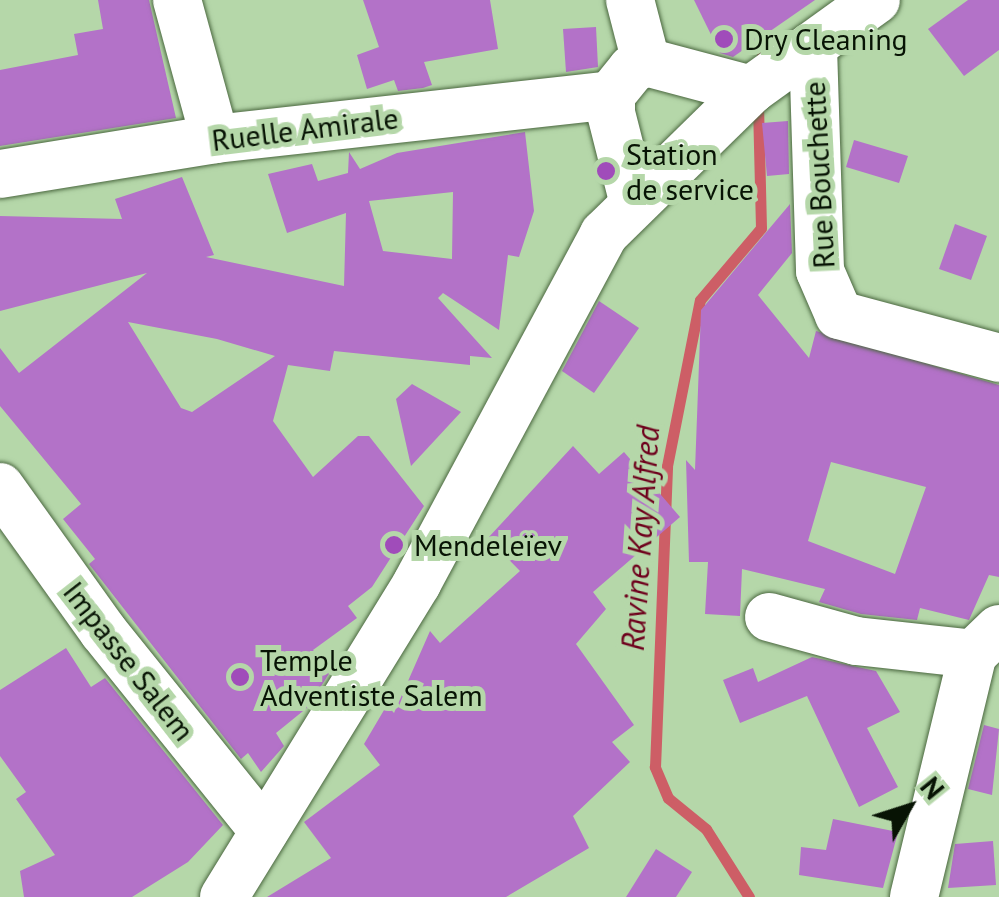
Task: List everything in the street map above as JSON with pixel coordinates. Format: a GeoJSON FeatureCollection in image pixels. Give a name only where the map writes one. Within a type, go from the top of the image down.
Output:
{"type":"FeatureCollection","features":[{"type":"Feature","properties":{"kind":"street"},"geometry":{"type":"LineString","coordinates":[[177,0],[215,139]]}},
{"type":"Feature","properties":{"kind":"street"},"geometry":{"type":"LineString","coordinates":[[630,0],[646,62]]}},
{"type":"Feature","properties":{"kind":"street"},"geometry":{"type":"LineString","coordinates":[[224,897],[328,736],[543,340],[633,200],[752,90],[876,0]]}},
{"type":"Feature","properties":{"kind":"street","name":"Rue Bouchette"},"geometry":{"type":"LineString","coordinates":[[813,47],[820,271],[839,315],[999,358]]}},
{"type":"Feature","properties":{"kind":"street"},"geometry":{"type":"LineString","coordinates":[[646,62],[752,90]]}},
{"type":"Feature","properties":{"kind":"street"},"geometry":{"type":"LineString","coordinates":[[633,200],[611,95],[646,62]]}},
{"type":"Feature","properties":{"kind":"street","name":"Ruelle Amirale"},"geometry":{"type":"LineString","coordinates":[[0,174],[215,139],[611,95]]}},
{"type":"Feature","properties":{"kind":"street","name":"Impasse Salem"},"geometry":{"type":"LineString","coordinates":[[0,487],[103,631],[264,831]]}},
{"type":"Feature","properties":{"kind":"street"},"geometry":{"type":"LineString","coordinates":[[769,617],[856,641],[986,642],[914,897]]}},
{"type":"Feature","properties":{"kind":"building"},"geometry":{"type":"Polygon","coordinates":[[[98,0],[149,0],[176,118],[0,146],[0,70],[78,55],[74,34],[103,29],[98,0]]]}},
{"type":"Feature","properties":{"kind":"building"},"geometry":{"type":"Polygon","coordinates":[[[363,0],[490,0],[498,49],[424,62],[432,85],[423,88],[398,91],[394,80],[367,89],[357,55],[379,47],[363,0]]]}},
{"type":"Feature","properties":{"kind":"building"},"geometry":{"type":"Polygon","coordinates":[[[694,0],[815,0],[733,57],[720,53],[694,0]]]}},
{"type":"Feature","properties":{"kind":"building"},"geometry":{"type":"Polygon","coordinates":[[[968,0],[999,0],[999,50],[964,76],[928,29],[968,0]]]}},
{"type":"Feature","properties":{"kind":"building"},"geometry":{"type":"Polygon","coordinates":[[[596,27],[598,67],[566,72],[563,29],[596,27]]]}},
{"type":"Feature","properties":{"kind":"building"},"geometry":{"type":"Polygon","coordinates":[[[788,121],[789,174],[767,176],[762,123],[788,121]]]}},
{"type":"Feature","properties":{"kind":"building"},"geometry":{"type":"Polygon","coordinates":[[[525,132],[534,211],[519,257],[508,255],[499,330],[443,293],[438,298],[492,358],[470,356],[470,365],[334,351],[330,371],[288,365],[273,421],[313,477],[358,436],[369,436],[424,506],[372,587],[348,606],[357,618],[313,650],[330,672],[308,707],[276,733],[284,746],[261,772],[248,753],[241,759],[89,564],[95,559],[63,519],[81,504],[0,406],[0,348],[19,373],[147,273],[0,311],[0,216],[122,219],[115,199],[182,177],[214,255],[206,257],[344,286],[346,213],[287,233],[268,174],[312,164],[318,181],[348,173],[349,152],[360,169],[397,153],[525,132]],[[453,192],[369,201],[383,251],[452,259],[453,192]],[[128,322],[181,408],[192,412],[275,356],[217,339],[128,322]]]}},
{"type":"Feature","properties":{"kind":"building"},"geometry":{"type":"Polygon","coordinates":[[[854,140],[908,156],[899,183],[846,167],[854,140]]]}},
{"type":"Feature","properties":{"kind":"building"},"geometry":{"type":"Polygon","coordinates":[[[790,204],[792,253],[758,295],[809,358],[816,331],[999,385],[999,577],[989,575],[969,620],[920,608],[917,620],[861,614],[819,602],[825,589],[742,569],[740,616],[705,614],[708,562],[689,562],[686,460],[695,470],[701,310],[790,204]],[[831,462],[808,541],[895,574],[926,487],[831,462]]]}},
{"type":"Feature","properties":{"kind":"building"},"geometry":{"type":"Polygon","coordinates":[[[955,224],[987,236],[971,280],[939,269],[955,224]]]}},
{"type":"Feature","properties":{"kind":"building"},"geometry":{"type":"Polygon","coordinates":[[[599,301],[639,328],[594,393],[562,371],[599,301]]]}},
{"type":"Feature","properties":{"kind":"building"},"geometry":{"type":"Polygon","coordinates":[[[412,384],[461,412],[411,466],[396,399],[412,384]]]}},
{"type":"Feature","properties":{"kind":"building"},"geometry":{"type":"Polygon","coordinates":[[[573,446],[599,474],[624,452],[680,517],[593,592],[606,609],[576,644],[634,725],[612,742],[630,762],[573,816],[589,848],[506,897],[267,897],[331,858],[304,822],[380,765],[364,744],[387,705],[394,713],[430,631],[440,643],[520,571],[488,538],[573,446]]]}},
{"type":"Feature","properties":{"kind":"building"},"geometry":{"type":"Polygon","coordinates":[[[66,648],[91,687],[105,678],[223,825],[188,862],[132,897],[24,897],[20,871],[55,855],[16,799],[26,792],[0,756],[0,690],[66,648]]]}},
{"type":"Feature","properties":{"kind":"building"},"geometry":{"type":"Polygon","coordinates":[[[812,657],[876,671],[900,712],[867,728],[898,787],[859,807],[807,696],[740,723],[723,680],[753,668],[758,682],[812,657]]]}},
{"type":"Feature","properties":{"kind":"building"},"geometry":{"type":"Polygon","coordinates":[[[984,725],[999,729],[992,795],[968,789],[984,725]]]}},
{"type":"Feature","properties":{"kind":"building"},"geometry":{"type":"Polygon","coordinates":[[[833,819],[898,832],[883,888],[799,875],[801,847],[826,850],[833,819]]]}},
{"type":"Feature","properties":{"kind":"building"},"geometry":{"type":"Polygon","coordinates":[[[993,841],[996,885],[948,888],[955,844],[993,841]]]}},
{"type":"Feature","properties":{"kind":"building"},"geometry":{"type":"Polygon","coordinates":[[[656,849],[692,872],[676,897],[626,897],[656,849]]]}},
{"type":"Feature","properties":{"kind":"waterway","name":"Ravine Kay Alfred"},"geometry":{"type":"LineString","coordinates":[[747,0],[764,36],[761,66]]}},
{"type":"Feature","properties":{"kind":"waterway","name":"Ravine Kay Alfred"},"geometry":{"type":"LineString","coordinates":[[749,897],[706,829],[668,798],[655,767],[667,466],[700,300],[761,228],[758,104]]}},
{"type":"Feature","properties":{"kind":"place","name":"Dry Cleaning"},"geometry":{"type":"Point","coordinates":[724,39]}},
{"type":"Feature","properties":{"kind":"place","name":"Station de service"},"geometry":{"type":"Point","coordinates":[606,171]}},
{"type":"Feature","properties":{"kind":"place","name":"Mendeleïev"},"geometry":{"type":"Point","coordinates":[394,545]}},
{"type":"Feature","properties":{"kind":"place","name":"Temple Adventiste Salem"},"geometry":{"type":"Point","coordinates":[240,677]}}]}
